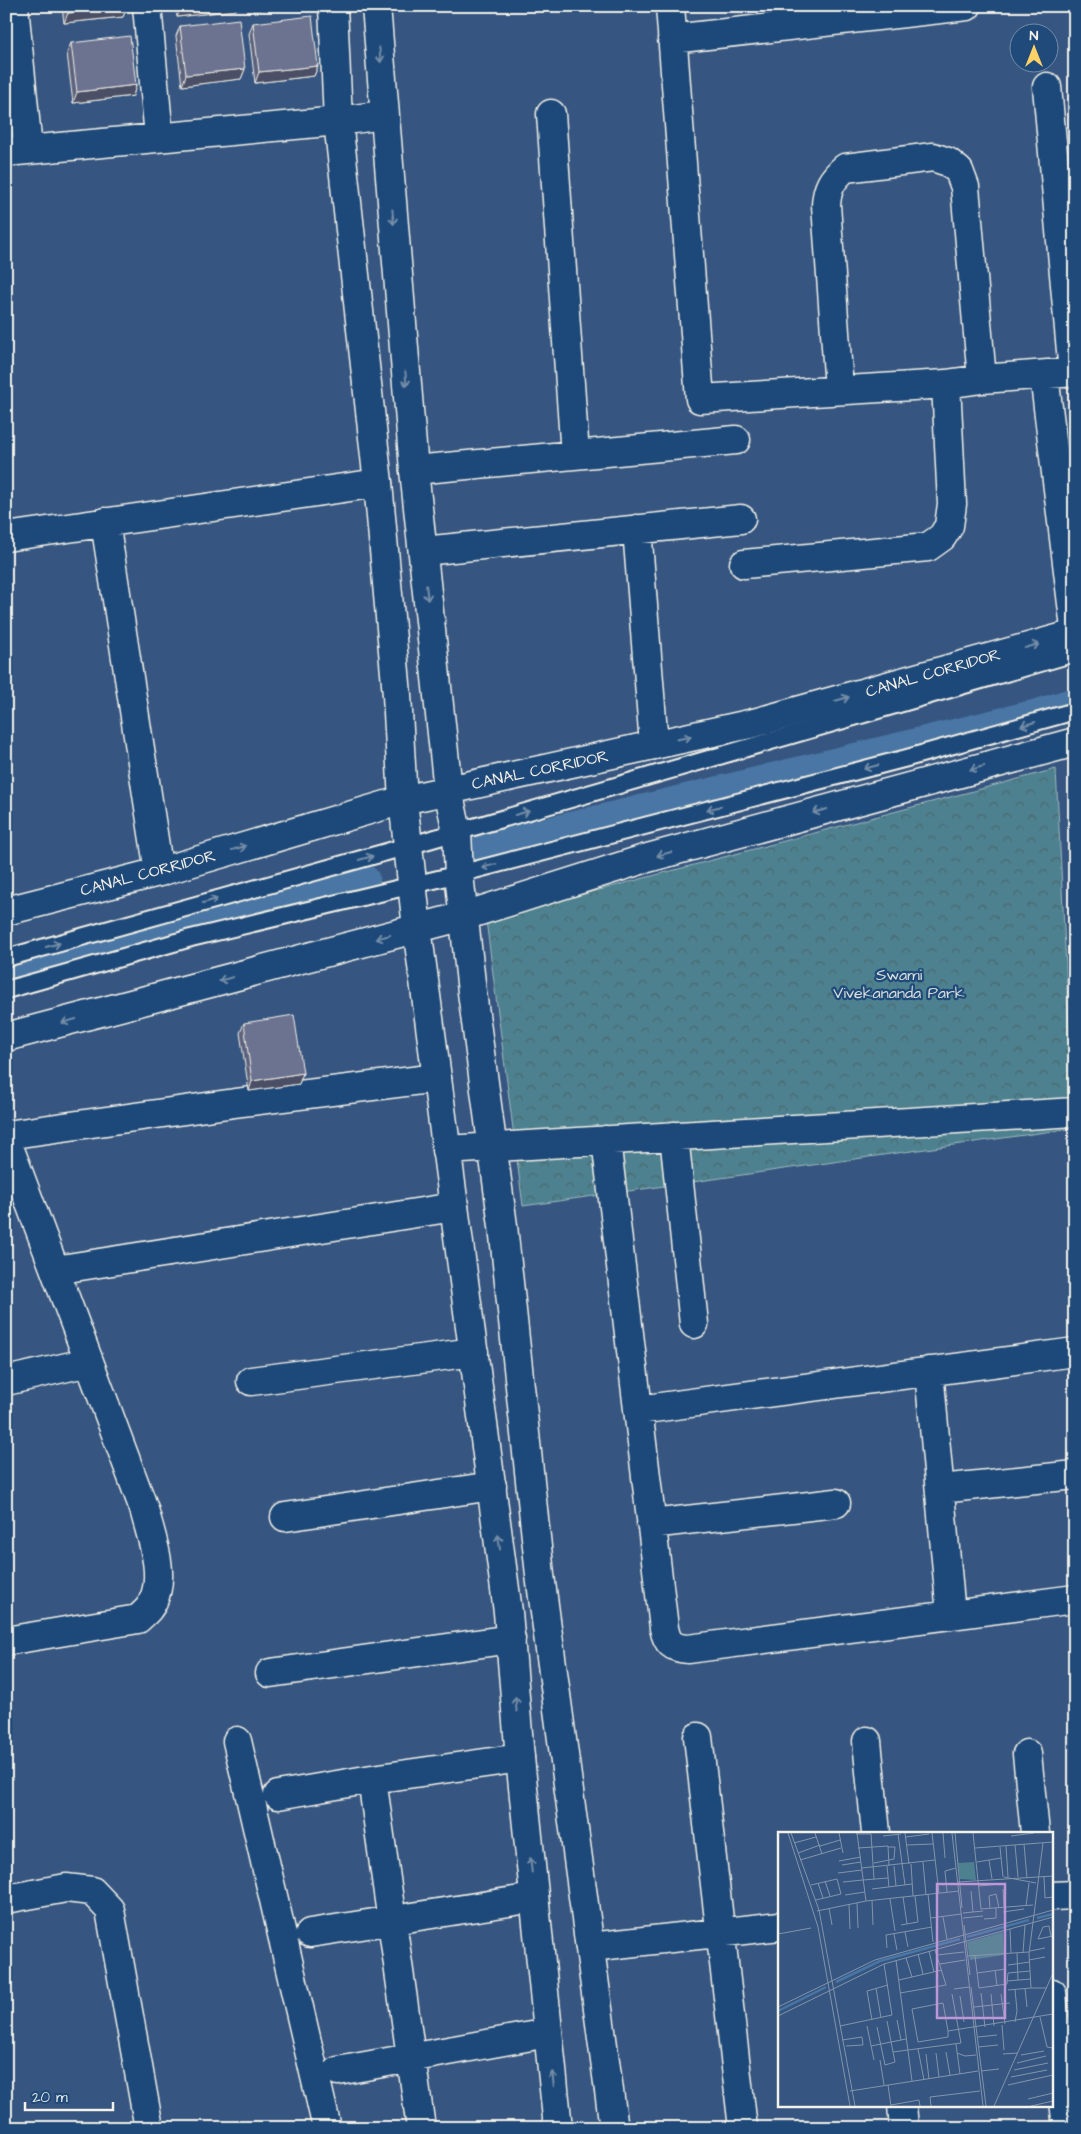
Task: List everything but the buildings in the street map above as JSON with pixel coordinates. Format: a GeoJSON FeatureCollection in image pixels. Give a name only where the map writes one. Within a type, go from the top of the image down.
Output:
{"type":"FeatureCollection","features":[{"type":"Feature","properties":{"kind":"street"},"geometry":{"type":"LineString","coordinates":[[14,6],[17,151],[384,115]]}},
{"type":"Feature","properties":{"kind":"street"},"geometry":{"type":"LineString","coordinates":[[147,6],[159,137]]}},
{"type":"Feature","properties":{"kind":"street"},"geometry":{"type":"LineString","coordinates":[[333,6],[338,121],[378,483],[397,695],[402,800],[417,928],[511,1638],[520,1758],[558,2128]]}},
{"type":"Feature","properties":{"kind":"street"},"geometry":{"type":"LineString","coordinates":[[376,6],[414,470],[448,790],[457,832],[464,916],[504,1226],[540,1575],[614,2128]]}},
{"type":"Feature","properties":{"kind":"street"},"geometry":{"type":"LineString","coordinates":[[670,6],[700,399],[839,389],[946,384],[982,379],[1074,372],[1046,87]]}},
{"type":"Feature","properties":{"kind":"street"},"geometry":{"type":"LineString","coordinates":[[672,39],[967,6]]}},
{"type":"Feature","properties":{"kind":"street"},"geometry":{"type":"LineString","coordinates":[[551,114],[575,455]]}},
{"type":"Feature","properties":{"kind":"street"},"geometry":{"type":"LineString","coordinates":[[839,389],[826,192],[834,178],[845,168],[933,157],[948,162],[959,171],[964,187],[982,379]]}},
{"type":"Feature","properties":{"kind":"street"},"geometry":{"type":"LineString","coordinates":[[1044,375],[1064,446],[1075,628]]}},
{"type":"Feature","properties":{"kind":"street"},"geometry":{"type":"LineString","coordinates":[[744,564],[928,547],[942,537],[949,526],[952,504],[946,384]]}},
{"type":"Feature","properties":{"kind":"street"},"geometry":{"type":"LineString","coordinates":[[414,470],[736,440]]}},
{"type":"Feature","properties":{"kind":"street"},"geometry":{"type":"LineString","coordinates":[[6,537],[378,483]]}},
{"type":"Feature","properties":{"kind":"street"},"geometry":{"type":"LineString","coordinates":[[423,551],[741,519]]}},
{"type":"Feature","properties":{"kind":"street"},"geometry":{"type":"LineString","coordinates":[[105,522],[159,872]]}},
{"type":"Feature","properties":{"kind":"street"},"geometry":{"type":"LineString","coordinates":[[637,529],[654,745]]}},
{"type":"Feature","properties":{"kind":"street","name":"CANAL CORRIDOR"},"geometry":{"type":"LineString","coordinates":[[6,911],[159,872],[402,800],[754,723],[1075,634]]}},
{"type":"Feature","properties":{"kind":"street"},"geometry":{"type":"LineString","coordinates":[[6,1037],[464,916],[644,859],[1075,742]]}},
{"type":"Feature","properties":{"kind":"street"},"geometry":{"type":"LineString","coordinates":[[6,1135],[235,1103],[437,1078]]}},
{"type":"Feature","properties":{"kind":"street"},"geometry":{"type":"LineString","coordinates":[[446,1150],[1075,1112]]}},
{"type":"Feature","properties":{"kind":"street"},"geometry":{"type":"LineString","coordinates":[[674,1136],[694,1324]]}},
{"type":"Feature","properties":{"kind":"street"},"geometry":{"type":"LineString","coordinates":[[6,1139],[146,1517],[158,1573],[153,1603],[138,1619],[6,1641]]}},
{"type":"Feature","properties":{"kind":"street"},"geometry":{"type":"LineString","coordinates":[[606,1140],[664,1628],[670,1644],[676,1648],[688,1649],[1075,1599]]}},
{"type":"Feature","properties":{"kind":"street"},"geometry":{"type":"LineString","coordinates":[[55,1270],[454,1207]]}},
{"type":"Feature","properties":{"kind":"street"},"geometry":{"type":"LineString","coordinates":[[251,1381],[474,1352]]}},
{"type":"Feature","properties":{"kind":"street"},"geometry":{"type":"LineString","coordinates":[[638,1410],[1075,1352]]}},
{"type":"Feature","properties":{"kind":"street"},"geometry":{"type":"LineString","coordinates":[[6,1382],[89,1362]]}},
{"type":"Feature","properties":{"kind":"street"},"geometry":{"type":"LineString","coordinates":[[929,1372],[951,1615]]}},
{"type":"Feature","properties":{"kind":"street"},"geometry":{"type":"LineString","coordinates":[[940,1489],[1075,1475]]}},
{"type":"Feature","properties":{"kind":"street"},"geometry":{"type":"LineString","coordinates":[[285,1517],[492,1486]]}},
{"type":"Feature","properties":{"kind":"street"},"geometry":{"type":"LineString","coordinates":[[651,1524],[836,1503]]}},
{"type":"Feature","properties":{"kind":"street"},"geometry":{"type":"LineString","coordinates":[[270,1673],[511,1638]]}},
{"type":"Feature","properties":{"kind":"street"},"geometry":{"type":"LineString","coordinates":[[698,1737],[743,2128]]}},
{"type":"Feature","properties":{"kind":"street"},"geometry":{"type":"LineString","coordinates":[[237,1741],[327,2128]]}},
{"type":"Feature","properties":{"kind":"street"},"geometry":{"type":"LineString","coordinates":[[867,1741],[876,1832]]}},
{"type":"Feature","properties":{"kind":"street"},"geometry":{"type":"LineString","coordinates":[[1027,1754],[1035,1832]]}},
{"type":"Feature","properties":{"kind":"street"},"geometry":{"type":"LineString","coordinates":[[278,1795],[372,1779],[520,1758]]}},
{"type":"Feature","properties":{"kind":"street"},"geometry":{"type":"LineString","coordinates":[[372,1779],[421,2128]]}},
{"type":"Feature","properties":{"kind":"street"},"geometry":{"type":"LineString","coordinates":[[6,1899],[66,1888],[92,1890],[110,1910],[149,2128]]}},
{"type":"Feature","properties":{"kind":"street"},"geometry":{"type":"LineString","coordinates":[[1054,1896],[1075,1895]]}},
{"type":"Feature","properties":{"kind":"street"},"geometry":{"type":"LineString","coordinates":[[310,1933],[534,1898]]}},
{"type":"Feature","properties":{"kind":"street"},"geometry":{"type":"LineString","coordinates":[[590,1947],[778,1926]]}},
{"type":"Feature","properties":{"kind":"street"},"geometry":{"type":"LineString","coordinates":[[1054,2011],[1067,2128]]}},
{"type":"Feature","properties":{"kind":"street"},"geometry":{"type":"LineString","coordinates":[[338,2071],[548,2034]]}},
{"type":"Feature","properties":{"kind":"street"},"geometry":{"type":"LineString","coordinates":[[902,2106],[904,2128]]}},
{"type":"Feature","properties":{"kind":"lane"},"geometry":{"type":"LineString","coordinates":[[6,958],[408,846],[1075,653]]}},
{"type":"Feature","properties":{"kind":"lane"},"geometry":{"type":"LineString","coordinates":[[6,990],[190,938],[459,874],[907,758],[1075,711]]}},
{"type":"Feature","properties":{"kind":"green space","name":"Swami Vivekananda Park"},"geometry":{"type":"Polygon","coordinates":[[[1056,769],[1074,1128],[523,1206],[486,920],[1056,769]]]}},
{"type":"Feature","properties":{"kind":"waterway"},"geometry":{"type":"LineString","coordinates":[[483,848],[1037,714],[1075,702]]}},
{"type":"Feature","properties":{"kind":"waterway"},"geometry":{"type":"LineString","coordinates":[[6,978],[365,880]]}}]}
